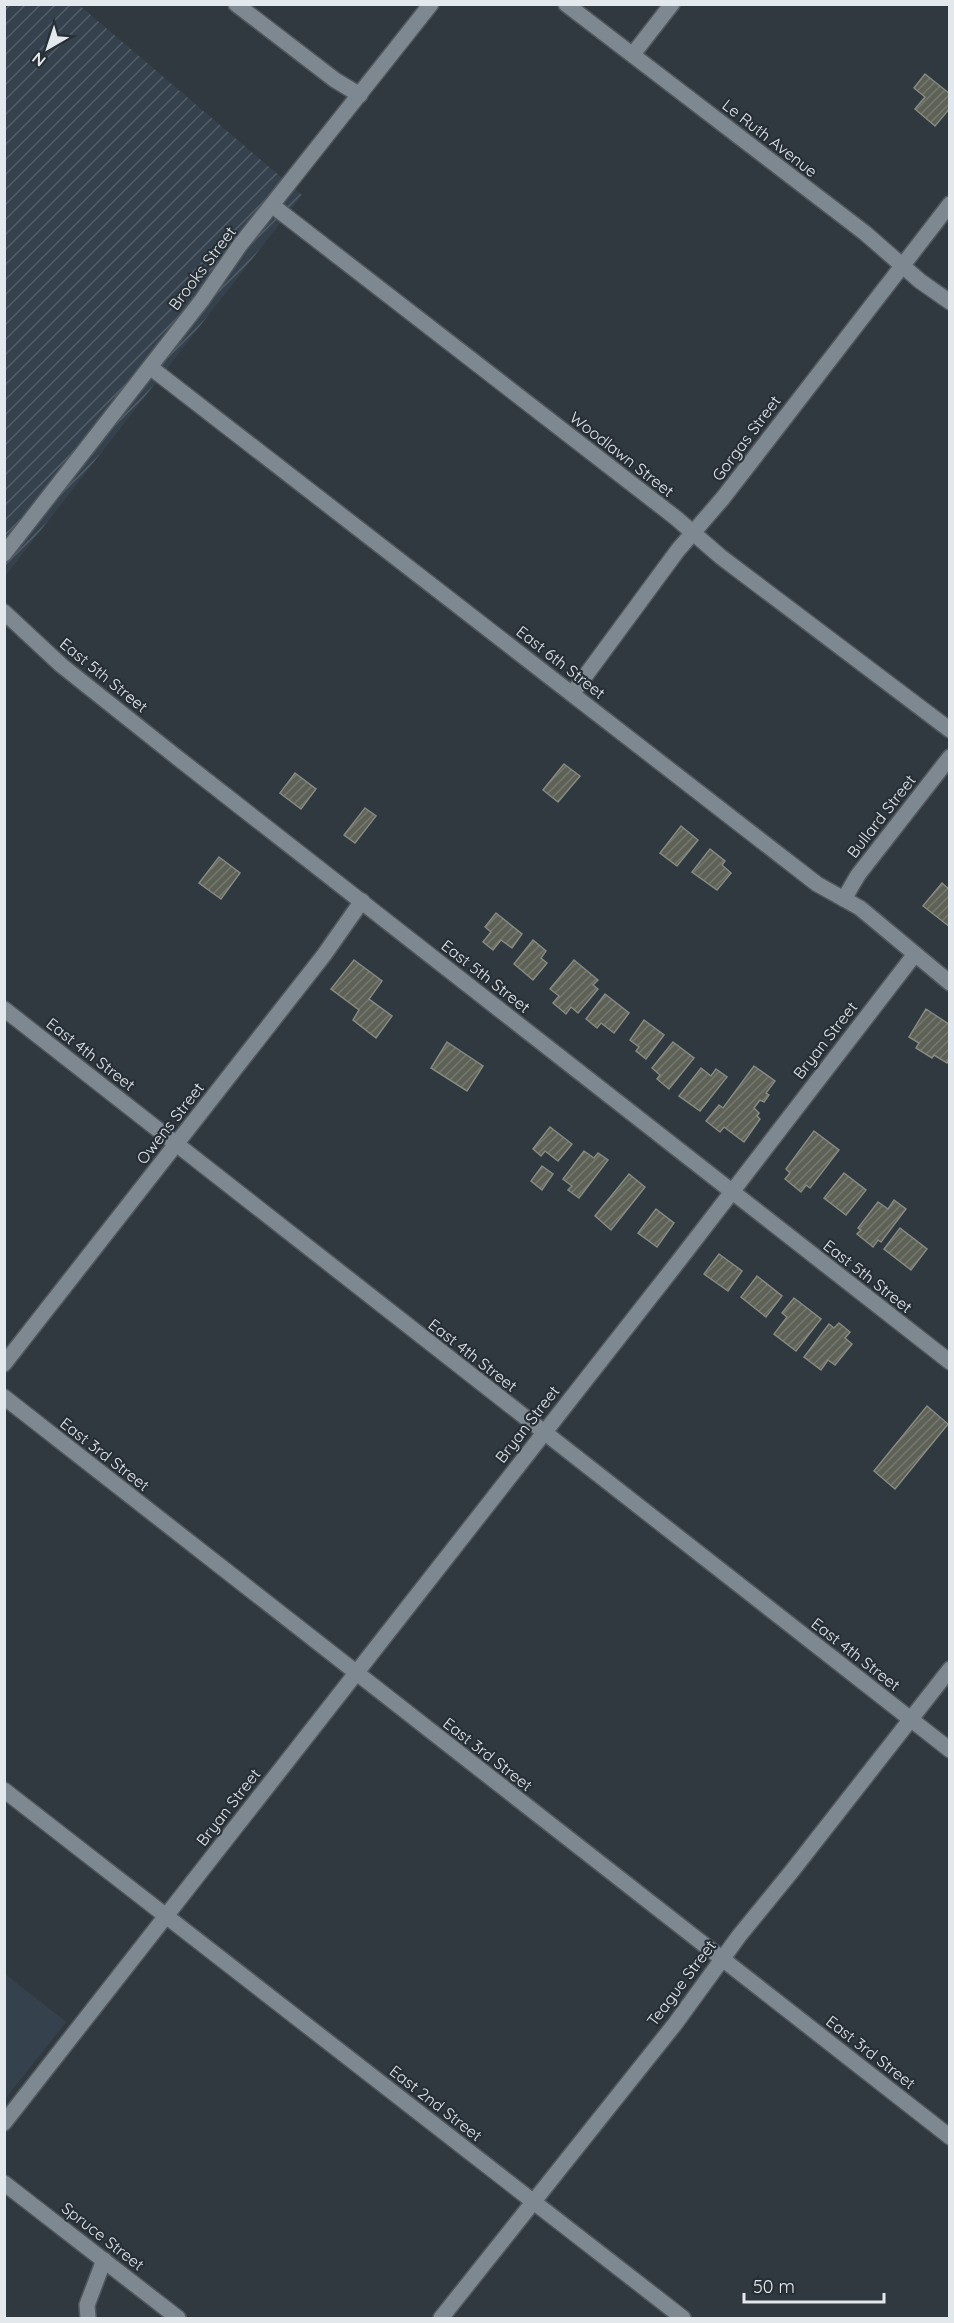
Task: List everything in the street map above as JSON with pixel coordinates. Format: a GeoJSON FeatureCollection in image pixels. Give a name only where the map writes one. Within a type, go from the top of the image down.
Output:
{"type":"FeatureCollection","features":[{"type":"Feature","properties":{"kind":"street"},"geometry":{"type":"LineString","coordinates":[[236,4],[335,80],[360,95]]}},
{"type":"Feature","properties":{"kind":"street","name":"Brooks Street"},"geometry":{"type":"LineString","coordinates":[[4,554],[150,367],[240,245],[431,4]]}},
{"type":"Feature","properties":{"kind":"street","name":"Le Ruth Avenue"},"geometry":{"type":"LineString","coordinates":[[566,4],[865,233],[920,281],[950,302]]}},
{"type":"Feature","properties":{"kind":"street"},"geometry":{"type":"LineString","coordinates":[[633,54],[672,4]]}},
{"type":"Feature","properties":{"kind":"street","name":"Gorgas Street"},"geometry":{"type":"LineString","coordinates":[[572,694],[678,550],[723,498],[950,204]]}},
{"type":"Feature","properties":{"kind":"street","name":"Woodlawn Street"},"geometry":{"type":"LineString","coordinates":[[273,206],[797,616],[950,730]]}},
{"type":"Feature","properties":{"kind":"street","name":"East 6th Street"},"geometry":{"type":"LineString","coordinates":[[150,367],[817,884],[860,908],[950,983]]}},
{"type":"Feature","properties":{"kind":"street","name":"East 5th Street"},"geometry":{"type":"LineString","coordinates":[[4,612],[61,665],[950,1362]]}},
{"type":"Feature","properties":{"kind":"street","name":"Bullard Street"},"geometry":{"type":"LineString","coordinates":[[844,899],[858,875],[950,757]]}},
{"type":"Feature","properties":{"kind":"street","name":"Owens Street"},"geometry":{"type":"LineString","coordinates":[[4,1364],[324,956],[362,901]]}},
{"type":"Feature","properties":{"kind":"street","name":"Bryan Street"},"geometry":{"type":"LineString","coordinates":[[4,2123],[915,954]]}},
{"type":"Feature","properties":{"kind":"street","name":"East 4th Street"},"geometry":{"type":"LineString","coordinates":[[4,1009],[950,1749]]}},
{"type":"Feature","properties":{"kind":"street","name":"East 3rd Street"},"geometry":{"type":"LineString","coordinates":[[4,1397],[950,2137]]}},
{"type":"Feature","properties":{"kind":"street","name":"Teague Street"},"geometry":{"type":"LineString","coordinates":[[441,2319],[675,2024],[722,1959],[950,1669]]}},
{"type":"Feature","properties":{"kind":"street"},"geometry":{"type":"LineString","coordinates":[[4,1790],[166,1915]]}},
{"type":"Feature","properties":{"kind":"street","name":"East 2nd Street"},"geometry":{"type":"LineString","coordinates":[[166,1915],[683,2319]]}},
{"type":"Feature","properties":{"kind":"street","name":"Spruce Street"},"geometry":{"type":"LineString","coordinates":[[4,2183],[178,2319]]}},
{"type":"Feature","properties":{"kind":"street"},"geometry":{"type":"LineString","coordinates":[[88,2319],[87,2305],[104,2260]]}},
{"type":"Feature","properties":{"kind":"shaded area"},"geometry":{"type":"Polygon","coordinates":[[[5,5],[79,5],[302,195],[5,576],[5,5]]]}},
{"type":"Feature","properties":{"kind":"shaded area"},"geometry":{"type":"Polygon","coordinates":[[[5,1974],[66,2022],[5,2099],[5,1974]]]}},
{"type":"Feature","properties":{"kind":"building"},"geometry":{"type":"Polygon","coordinates":[[[925,74],[950,94],[950,108],[935,126],[915,109],[925,97],[914,88],[925,74]]]}},
{"type":"Feature","properties":{"kind":"building"},"geometry":{"type":"Polygon","coordinates":[[[564,764],[580,776],[558,802],[543,790],[564,764]]]}},
{"type":"Feature","properties":{"kind":"building"},"geometry":{"type":"Polygon","coordinates":[[[295,773],[316,789],[301,809],[280,793],[295,773]]]}},
{"type":"Feature","properties":{"kind":"building"},"geometry":{"type":"Polygon","coordinates":[[[365,808],[376,816],[355,843],[344,835],[365,808]]]}},
{"type":"Feature","properties":{"kind":"building"},"geometry":{"type":"Polygon","coordinates":[[[681,826],[698,840],[677,866],[660,853],[681,826]]]}},
{"type":"Feature","properties":{"kind":"building"},"geometry":{"type":"Polygon","coordinates":[[[710,849],[725,861],[722,865],[731,873],[717,890],[692,872],[710,849]]]}},
{"type":"Feature","properties":{"kind":"building"},"geometry":{"type":"Polygon","coordinates":[[[219,857],[240,873],[221,899],[199,883],[219,857]]]}},
{"type":"Feature","properties":{"kind":"building"},"geometry":{"type":"Polygon","coordinates":[[[942,883],[950,890],[950,927],[923,906],[942,883]]]}},
{"type":"Feature","properties":{"kind":"building"},"geometry":{"type":"Polygon","coordinates":[[[496,913],[522,934],[512,948],[501,940],[493,950],[483,942],[491,932],[485,927],[496,913]]]}},
{"type":"Feature","properties":{"kind":"building"},"geometry":{"type":"Polygon","coordinates":[[[533,940],[546,951],[541,958],[547,963],[533,980],[514,964],[533,940]]]}},
{"type":"Feature","properties":{"kind":"building"},"geometry":{"type":"Polygon","coordinates":[[[354,960],[382,981],[369,999],[392,1016],[376,1038],[353,1020],[359,1010],[331,989],[354,960]]]}},
{"type":"Feature","properties":{"kind":"building"},"geometry":{"type":"Polygon","coordinates":[[[574,960],[598,980],[593,985],[598,989],[578,1013],[571,1007],[566,1014],[553,1003],[559,996],[550,989],[574,960]]]}},
{"type":"Feature","properties":{"kind":"building"},"geometry":{"type":"Polygon","coordinates":[[[605,994],[629,1013],[614,1033],[601,1023],[597,1028],[586,1019],[605,994]]]}},
{"type":"Feature","properties":{"kind":"building"},"geometry":{"type":"Polygon","coordinates":[[[926,1009],[950,1025],[950,1058],[947,1063],[934,1055],[932,1058],[916,1048],[919,1043],[909,1037],[926,1009]]]}},
{"type":"Feature","properties":{"kind":"building"},"geometry":{"type":"Polygon","coordinates":[[[644,1020],[664,1035],[646,1059],[636,1051],[639,1047],[630,1040],[644,1020]]]}},
{"type":"Feature","properties":{"kind":"building"},"geometry":{"type":"Polygon","coordinates":[[[447,1042],[483,1066],[467,1091],[431,1068],[447,1042]]]}},
{"type":"Feature","properties":{"kind":"building"},"geometry":{"type":"Polygon","coordinates":[[[673,1042],[694,1058],[669,1089],[657,1079],[660,1075],[652,1068],[673,1042]]]}},
{"type":"Feature","properties":{"kind":"building"},"geometry":{"type":"Polygon","coordinates":[[[754,1066],[775,1081],[766,1093],[769,1095],[764,1102],[760,1100],[754,1108],[759,1113],[757,1116],[760,1119],[744,1142],[724,1127],[720,1132],[706,1121],[719,1105],[723,1108],[754,1066]]]}},
{"type":"Feature","properties":{"kind":"building"},"geometry":{"type":"Polygon","coordinates":[[[701,1068],[711,1076],[716,1069],[727,1077],[700,1111],[679,1096],[701,1068]]]}},
{"type":"Feature","properties":{"kind":"building"},"geometry":{"type":"Polygon","coordinates":[[[550,1127],[572,1144],[558,1161],[545,1151],[541,1156],[533,1149],[550,1127]]]}},
{"type":"Feature","properties":{"kind":"building"},"geometry":{"type":"Polygon","coordinates":[[[814,1131],[839,1150],[810,1188],[806,1185],[801,1192],[785,1179],[790,1173],[786,1169],[814,1131]]]}},
{"type":"Feature","properties":{"kind":"building"},"geometry":{"type":"Polygon","coordinates":[[[584,1151],[594,1158],[598,1153],[608,1160],[579,1198],[568,1190],[572,1186],[563,1179],[584,1151]]]}},
{"type":"Feature","properties":{"kind":"building"},"geometry":{"type":"Polygon","coordinates":[[[542,1166],[553,1174],[542,1190],[531,1181],[542,1166]]]}},
{"type":"Feature","properties":{"kind":"building"},"geometry":{"type":"Polygon","coordinates":[[[844,1173],[866,1190],[846,1215],[824,1198],[844,1173]]]}},
{"type":"Feature","properties":{"kind":"building"},"geometry":{"type":"Polygon","coordinates":[[[629,1174],[645,1187],[611,1230],[595,1216],[629,1174]]]}},
{"type":"Feature","properties":{"kind":"building"},"geometry":{"type":"Polygon","coordinates":[[[894,1200],[906,1209],[881,1242],[878,1240],[873,1247],[857,1234],[861,1230],[858,1228],[878,1202],[888,1209],[894,1200]]]}},
{"type":"Feature","properties":{"kind":"building"},"geometry":{"type":"Polygon","coordinates":[[[656,1209],[674,1223],[657,1247],[638,1233],[656,1209]]]}},
{"type":"Feature","properties":{"kind":"building"},"geometry":{"type":"Polygon","coordinates":[[[900,1228],[927,1249],[911,1270],[884,1249],[900,1228]]]}},
{"type":"Feature","properties":{"kind":"building"},"geometry":{"type":"Polygon","coordinates":[[[719,1254],[742,1271],[728,1291],[704,1274],[719,1254]]]}},
{"type":"Feature","properties":{"kind":"building"},"geometry":{"type":"Polygon","coordinates":[[[757,1276],[782,1296],[766,1317],[741,1297],[757,1276]]]}},
{"type":"Feature","properties":{"kind":"building"},"geometry":{"type":"Polygon","coordinates":[[[794,1298],[821,1319],[796,1351],[774,1334],[787,1317],[782,1313],[794,1298]]]}},
{"type":"Feature","properties":{"kind":"building"},"geometry":{"type":"Polygon","coordinates":[[[839,1323],[850,1332],[845,1338],[852,1344],[835,1365],[828,1360],[821,1370],[804,1357],[829,1324],[834,1328],[839,1323]]]}},
{"type":"Feature","properties":{"kind":"building"},"geometry":{"type":"Polygon","coordinates":[[[927,1406],[948,1424],[895,1489],[874,1471],[927,1406]]]}}]}
